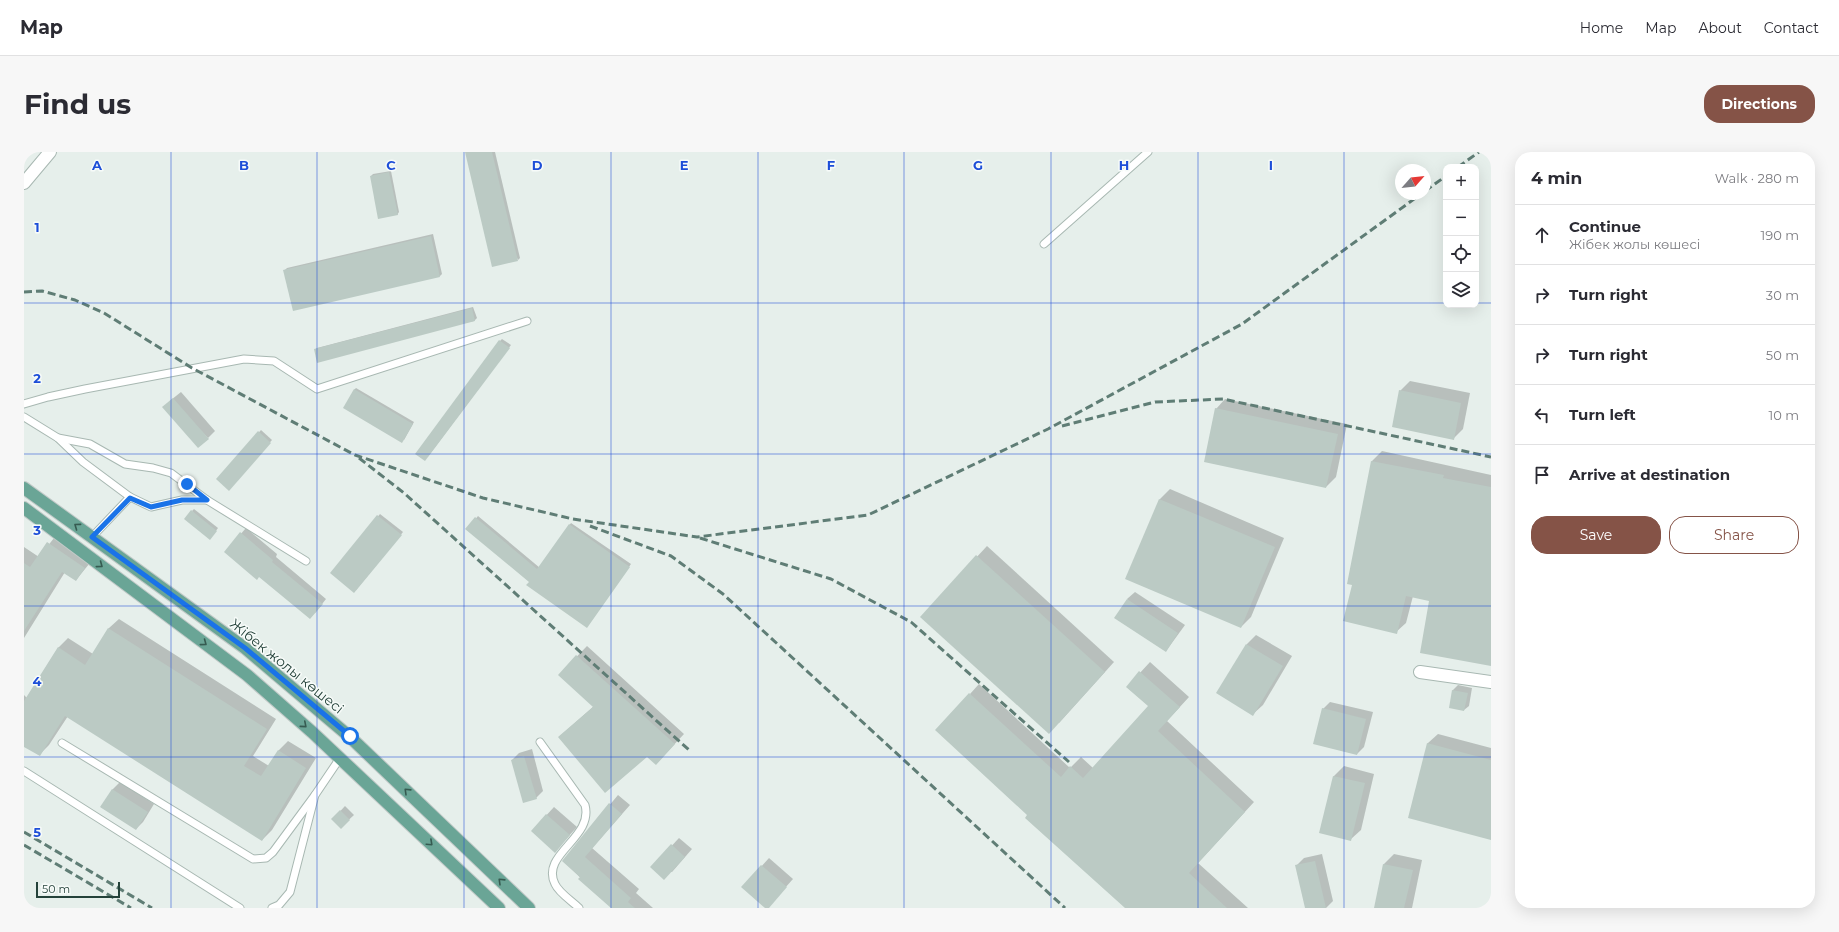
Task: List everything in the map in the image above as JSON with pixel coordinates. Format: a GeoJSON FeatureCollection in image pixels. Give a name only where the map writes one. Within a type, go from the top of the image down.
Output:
{"type":"FeatureCollection","features":[{"type":"Feature","properties":{"kind":"main road","name":"Жібек жолы көшесі"},"geometry":{"type":"LineString","coordinates":[[24,488],[245,648],[350,736],[529,908]]}},
{"type":"Feature","properties":{"kind":"main road"},"geometry":{"type":"LineString","coordinates":[[24,508],[247,675],[340,758],[499,908]]}},
{"type":"Feature","properties":{"kind":"street"},"geometry":{"type":"LineString","coordinates":[[24,184],[50,152]]}},
{"type":"Feature","properties":{"kind":"street"},"geometry":{"type":"LineString","coordinates":[[1420,672],[1491,682]]}},
{"type":"Feature","properties":{"kind":"lane"},"geometry":{"type":"LineString","coordinates":[[1044,244],[1148,152]]}},
{"type":"Feature","properties":{"kind":"lane"},"geometry":{"type":"LineString","coordinates":[[24,404],[85,389],[244,359],[274,361],[317,389],[527,321]]}},
{"type":"Feature","properties":{"kind":"lane"},"geometry":{"type":"LineString","coordinates":[[24,417],[58,438],[83,462],[130,498],[151,507],[182,500],[207,500]]}},
{"type":"Feature","properties":{"kind":"lane"},"geometry":{"type":"LineString","coordinates":[[58,438],[90,444],[125,464],[153,468],[171,473],[207,500],[306,561]]}},
{"type":"Feature","properties":{"kind":"lane"},"geometry":{"type":"LineString","coordinates":[[92,537],[130,498]]}},
{"type":"Feature","properties":{"kind":"lane"},"geometry":{"type":"LineString","coordinates":[[540,742],[585,805],[587,814],[586,820],[580,831],[555,862],[552,869],[552,878],[555,886],[579,908]]}},
{"type":"Feature","properties":{"kind":"lane"},"geometry":{"type":"LineString","coordinates":[[62,743],[253,859],[266,858],[273,852],[340,758]]}},
{"type":"Feature","properties":{"kind":"lane"},"geometry":{"type":"LineString","coordinates":[[24,771],[240,908]]}},
{"type":"Feature","properties":{"kind":"lane"},"geometry":{"type":"LineString","coordinates":[[272,908],[279,904],[290,892],[315,795]]}},
{"type":"Feature","properties":{"kind":"building"},"geometry":{"type":"Polygon","coordinates":[[[465,152],[492,152],[518,261],[492,267],[465,152]]]}},
{"type":"Feature","properties":{"kind":"building"},"geometry":{"type":"Polygon","coordinates":[[[389,172],[398,215],[378,219],[370,176],[389,172]]]}},
{"type":"Feature","properties":{"kind":"building"},"geometry":{"type":"Polygon","coordinates":[[[431,236],[440,277],[293,311],[283,270],[431,236]]]}},
{"type":"Feature","properties":{"kind":"building"},"geometry":{"type":"Polygon","coordinates":[[[472,308],[475,321],[317,363],[314,349],[472,308]]]}},
{"type":"Feature","properties":{"kind":"building"},"geometry":{"type":"Polygon","coordinates":[[[499,340],[510,348],[425,461],[415,454],[499,340]]]}},
{"type":"Feature","properties":{"kind":"building"},"geometry":{"type":"Polygon","coordinates":[[[354,389],[413,424],[402,443],[343,408],[354,389]]]}},
{"type":"Feature","properties":{"kind":"building"},"geometry":{"type":"Polygon","coordinates":[[[1399,390],[1461,403],[1454,440],[1392,427],[1399,390]]]}},
{"type":"Feature","properties":{"kind":"building"},"geometry":{"type":"Polygon","coordinates":[[[173,398],[209,439],[198,448],[162,407],[173,398]]]}},
{"type":"Feature","properties":{"kind":"building"},"geometry":{"type":"Polygon","coordinates":[[[1215,408],[1338,434],[1326,488],[1204,462],[1215,408]]]}},
{"type":"Feature","properties":{"kind":"building"},"geometry":{"type":"Polygon","coordinates":[[[258,431],[271,443],[229,491],[216,479],[258,431]]]}},
{"type":"Feature","properties":{"kind":"building"},"geometry":{"type":"Polygon","coordinates":[[[1371,461],[1444,475],[1443,478],[1491,487],[1491,666],[1420,653],[1429,601],[1406,596],[1397,634],[1343,621],[1352,585],[1347,584],[1371,461]]]}},
{"type":"Feature","properties":{"kind":"building"},"geometry":{"type":"Polygon","coordinates":[[[1159,499],[1275,547],[1241,628],[1125,579],[1159,499]]]}},
{"type":"Feature","properties":{"kind":"building"},"geometry":{"type":"Polygon","coordinates":[[[191,510],[217,531],[210,540],[184,519],[191,510]]]}},
{"type":"Feature","properties":{"kind":"building"},"geometry":{"type":"Polygon","coordinates":[[[377,515],[402,535],[354,593],[330,573],[377,515]]]}},
{"type":"Feature","properties":{"kind":"building"},"geometry":{"type":"Polygon","coordinates":[[[475,517],[537,569],[569,524],[630,567],[587,628],[526,585],[529,582],[465,529],[475,517]]]}},
{"type":"Feature","properties":{"kind":"building"},"geometry":{"type":"Polygon","coordinates":[[[240,532],[273,560],[272,562],[323,604],[310,619],[259,577],[257,580],[224,552],[240,532]]]}},
{"type":"Feature","properties":{"kind":"building"},"geometry":{"type":"Polygon","coordinates":[[[47,542],[85,568],[76,581],[62,572],[24,631],[24,563],[30,567],[47,542]]]}},
{"type":"Feature","properties":{"kind":"building"},"geometry":{"type":"Polygon","coordinates":[[[976,555],[1105,672],[1049,734],[920,617],[976,555]]]}},
{"type":"Feature","properties":{"kind":"building"},"geometry":{"type":"Polygon","coordinates":[[[1127,599],[1178,633],[1166,652],[1114,618],[1127,599]]]}},
{"type":"Feature","properties":{"kind":"building"},"geometry":{"type":"Polygon","coordinates":[[[108,628],[267,729],[244,766],[261,776],[278,750],[306,768],[262,841],[65,716],[40,756],[24,747],[24,701],[58,647],[85,665],[108,628]]]}},
{"type":"Feature","properties":{"kind":"building"},"geometry":{"type":"Polygon","coordinates":[[[1246,644],[1283,666],[1253,716],[1216,693],[1246,644]]]}},
{"type":"Feature","properties":{"kind":"building"},"geometry":{"type":"Polygon","coordinates":[[[576,655],[675,744],[656,765],[647,757],[605,793],[558,737],[593,707],[558,675],[576,655]]]}},
{"type":"Feature","properties":{"kind":"building"},"geometry":{"type":"Polygon","coordinates":[[[1139,671],[1180,707],[1158,731],[1245,812],[1189,873],[1227,908],[1125,908],[1025,818],[1027,815],[935,730],[969,693],[1061,777],[1070,766],[1083,778],[1148,706],[1126,687],[1139,671]]]}},
{"type":"Feature","properties":{"kind":"building"},"geometry":{"type":"Polygon","coordinates":[[[1452,690],[1468,693],[1464,711],[1449,708],[1452,690]]]}},
{"type":"Feature","properties":{"kind":"building"},"geometry":{"type":"Polygon","coordinates":[[[1322,708],[1366,719],[1357,755],[1313,744],[1322,708]]]}},
{"type":"Feature","properties":{"kind":"building"},"geometry":{"type":"Polygon","coordinates":[[[1427,743],[1491,760],[1491,840],[1408,818],[1427,743]]]}},
{"type":"Feature","properties":{"kind":"building"},"geometry":{"type":"Polygon","coordinates":[[[524,756],[537,799],[523,803],[511,760],[524,756]]]}},
{"type":"Feature","properties":{"kind":"building"},"geometry":{"type":"Polygon","coordinates":[[[1333,776],[1365,783],[1351,841],[1319,833],[1333,776]]]}},
{"type":"Feature","properties":{"kind":"building"},"geometry":{"type":"Polygon","coordinates":[[[112,789],[148,812],[136,830],[100,807],[112,789]]]}},
{"type":"Feature","properties":{"kind":"building"},"geometry":{"type":"Polygon","coordinates":[[[609,803],[622,814],[585,857],[631,898],[628,902],[635,908],[611,908],[578,879],[580,877],[562,861],[609,803]]]}},
{"type":"Feature","properties":{"kind":"building"},"geometry":{"type":"Polygon","coordinates":[[[340,810],[350,820],[341,829],[331,819],[340,810]]]}},
{"type":"Feature","properties":{"kind":"building"},"geometry":{"type":"Polygon","coordinates":[[[546,814],[570,835],[555,853],[531,831],[546,814]]]}},
{"type":"Feature","properties":{"kind":"building"},"geometry":{"type":"Polygon","coordinates":[[[671,844],[685,857],[664,880],[650,867],[671,844]]]}},
{"type":"Feature","properties":{"kind":"building"},"geometry":{"type":"Polygon","coordinates":[[[1315,861],[1326,908],[1305,908],[1295,865],[1315,861]]]}},
{"type":"Feature","properties":{"kind":"building"},"geometry":{"type":"Polygon","coordinates":[[[1383,864],[1413,870],[1404,908],[1374,908],[1383,864]]]}},
{"type":"Feature","properties":{"kind":"building"},"geometry":{"type":"Polygon","coordinates":[[[761,865],[787,887],[769,908],[765,908],[741,887],[761,865]]]}},
{"type":"Feature","properties":{"kind":"railway"},"geometry":{"type":"LineString","coordinates":[[1462,164],[1479,152]]}},
{"type":"Feature","properties":{"kind":"railway"},"geometry":{"type":"LineString","coordinates":[[1431,187],[1443,178]]}},
{"type":"Feature","properties":{"kind":"railway"},"geometry":{"type":"LineString","coordinates":[[24,292],[42,291],[75,300],[104,313],[192,368],[355,455],[483,498],[573,519],[697,537],[868,515],[1048,429],[1242,324],[1413,200]]}},
{"type":"Feature","properties":{"kind":"railway"},"geometry":{"type":"LineString","coordinates":[[1062,426],[1155,402],[1223,399],[1491,457]]}},
{"type":"Feature","properties":{"kind":"railway"},"geometry":{"type":"LineString","coordinates":[[359,458],[404,493],[689,750]]}},
{"type":"Feature","properties":{"kind":"railway"},"geometry":{"type":"LineString","coordinates":[[590,526],[671,556],[723,594],[1065,908]]}},
{"type":"Feature","properties":{"kind":"railway"},"geometry":{"type":"LineString","coordinates":[[700,538],[831,579],[911,622],[1069,762]]}},
{"type":"Feature","properties":{"kind":"railway"},"geometry":{"type":"LineString","coordinates":[[24,832],[152,908]]}},
{"type":"Feature","properties":{"kind":"railway"},"geometry":{"type":"LineString","coordinates":[[24,845],[131,908]]}},
{"type":"Feature","properties":{"kind":"route"},"geometry":{"type":"LineString","coordinates":[[187,484],[207,500],[182,500],[151,507],[130,498],[92,537],[245,648],[350,736]]}}]}
